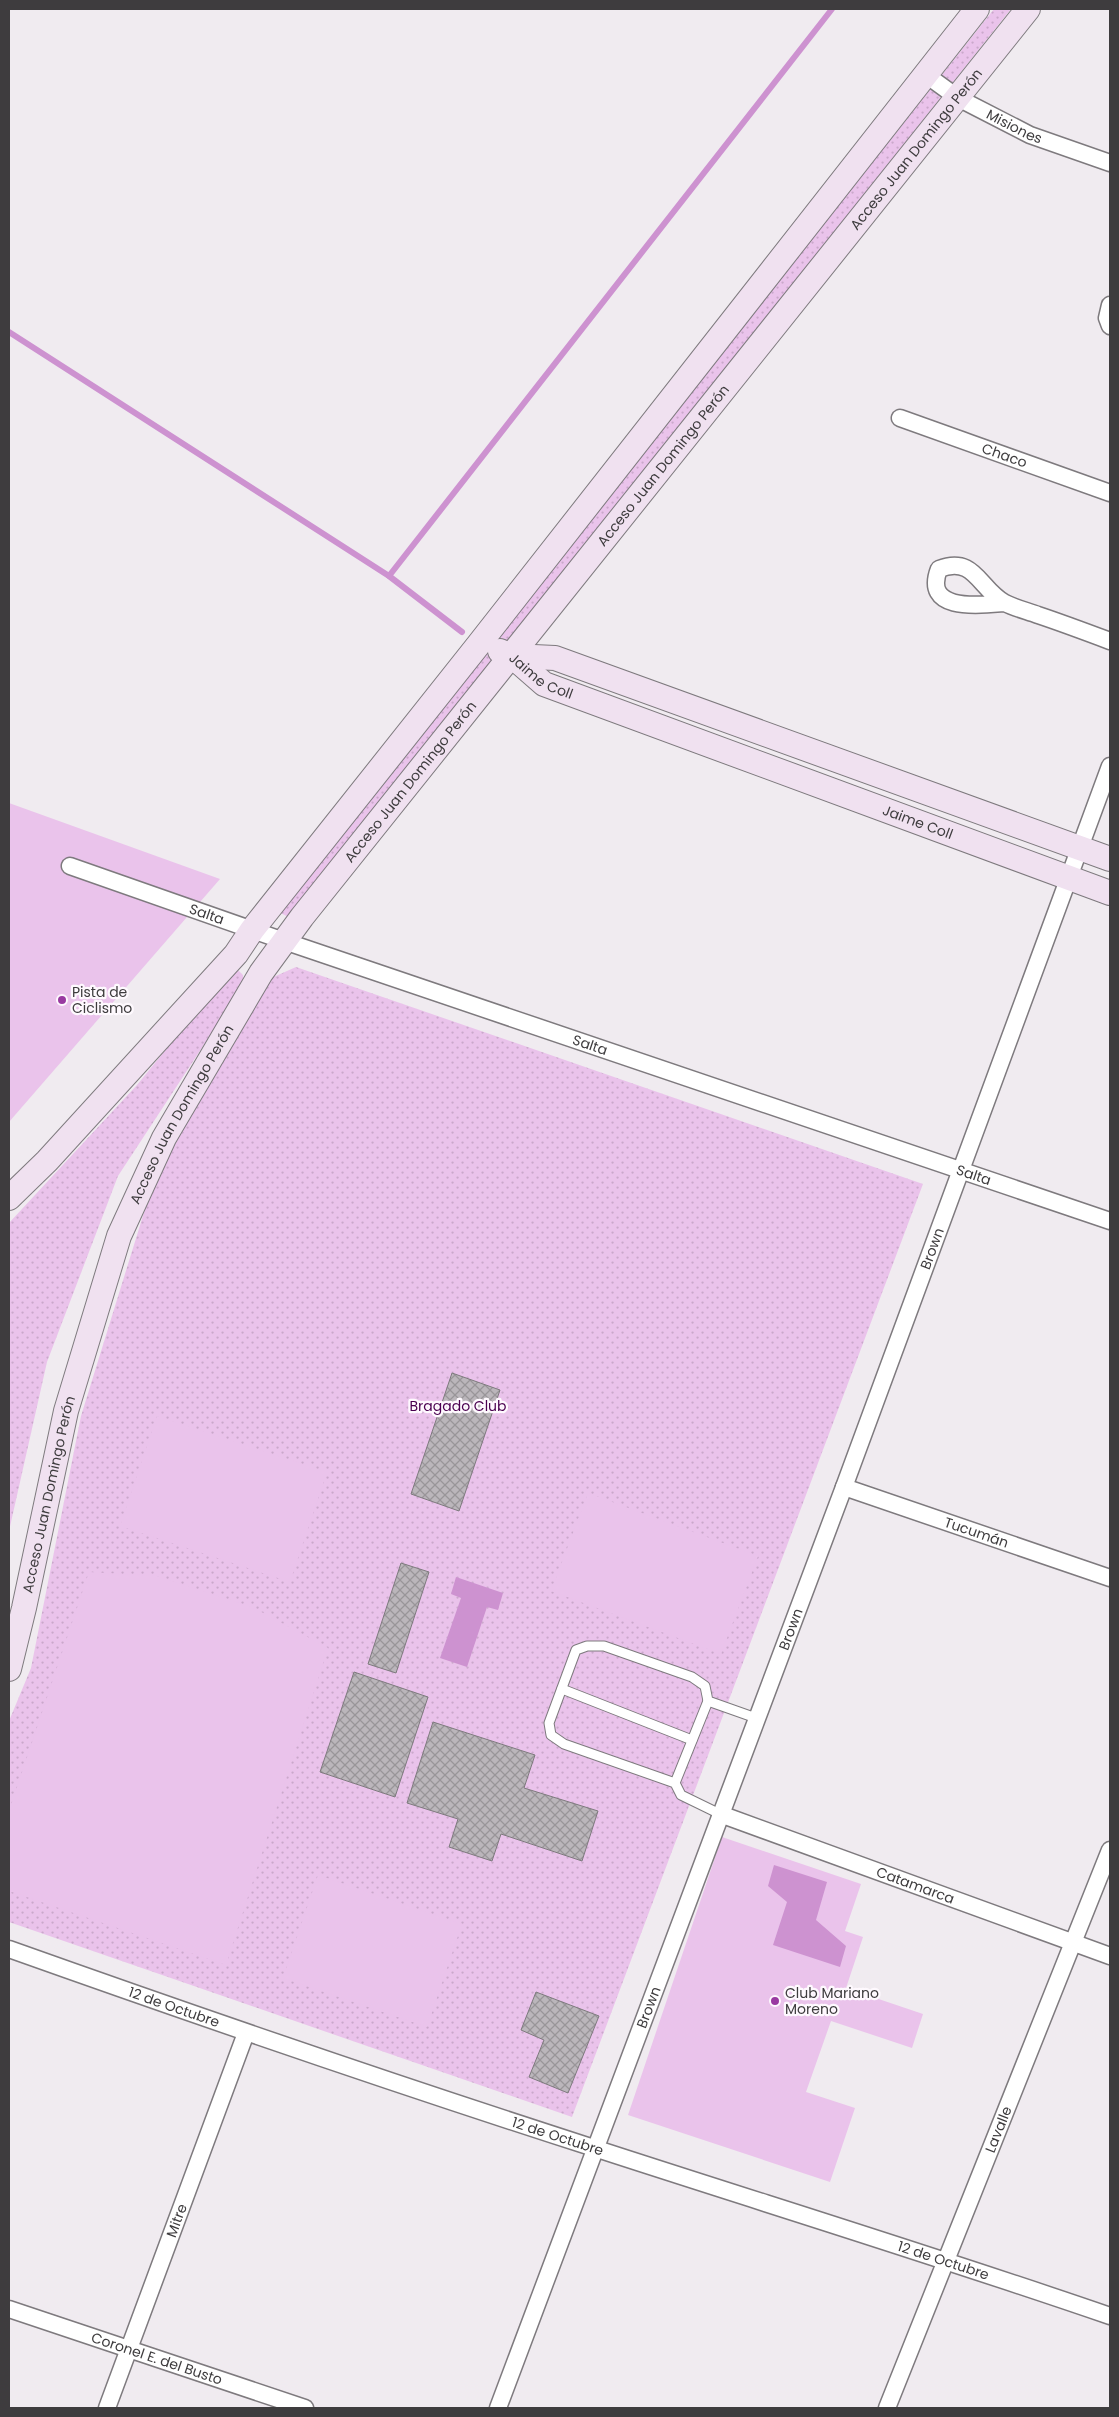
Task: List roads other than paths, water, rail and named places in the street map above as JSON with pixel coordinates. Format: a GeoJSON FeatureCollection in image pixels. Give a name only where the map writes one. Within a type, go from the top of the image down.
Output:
{"type":"FeatureCollection","features":[{"type":"Feature","properties":{"kind":"main road"},"geometry":{"type":"LineString","coordinates":[[9,1198],[47,1161],[236,954],[252,930],[977,9]]}},
{"type":"Feature","properties":{"kind":"main road","name":"Acceso Juan Domingo Perón"},"geometry":{"type":"LineString","coordinates":[[9,1669],[66,1411],[119,1236],[164,1138],[261,973],[284,941],[1028,9]]}},
{"type":"Feature","properties":{"kind":"main road"},"geometry":{"type":"LineString","coordinates":[[479,644],[512,656]]}},
{"type":"Feature","properties":{"kind":"main road","name":"Jaime Coll"},"geometry":{"type":"LineString","coordinates":[[512,656],[555,658],[1110,859]]}},
{"type":"Feature","properties":{"kind":"main road","name":"Jaime Coll"},"geometry":{"type":"LineString","coordinates":[[512,656],[544,684],[1110,893]]}},
{"type":"Feature","properties":{"kind":"street","name":"Misiones"},"geometry":{"type":"LineString","coordinates":[[925,74],[958,98],[1030,135],[1109,160]]}},
{"type":"Feature","properties":{"kind":"street"},"geometry":{"type":"LineString","coordinates":[[1110,305],[1106,318],[1110,326]]}},
{"type":"Feature","properties":{"kind":"street","name":"Chaco"},"geometry":{"type":"LineString","coordinates":[[900,418],[1110,493]]}},
{"type":"Feature","properties":{"kind":"street"},"geometry":{"type":"LineString","coordinates":[[1005,603],[1110,641]]}},
{"type":"Feature","properties":{"kind":"street","name":"Brown"},"geometry":{"type":"LineString","coordinates":[[498,2408],[844,1487],[1110,766]]}},
{"type":"Feature","properties":{"kind":"street","name":"Salta"},"geometry":{"type":"LineString","coordinates":[[70,866],[284,941],[1110,1221]]}},
{"type":"Feature","properties":{"kind":"street","name":"Tucumán"},"geometry":{"type":"LineString","coordinates":[[844,1487],[1110,1578]]}},
{"type":"Feature","properties":{"kind":"street","name":"Catamarca"},"geometry":{"type":"LineString","coordinates":[[720,1814],[1110,1956]]}},
{"type":"Feature","properties":{"kind":"street","name":"Lavalle"},"geometry":{"type":"LineString","coordinates":[[887,2408],[1110,1850]]}},
{"type":"Feature","properties":{"kind":"street","name":"12 de Octubre"},"geometry":{"type":"LineString","coordinates":[[9,1949],[246,2033],[595,2148],[947,2260],[1110,2316]]}},
{"type":"Feature","properties":{"kind":"street","name":"Mitre"},"geometry":{"type":"LineString","coordinates":[[107,2408],[246,2033]]}},
{"type":"Feature","properties":{"kind":"street","name":"Coronel E. del Busto"},"geometry":{"type":"LineString","coordinates":[[9,2309],[305,2408]]}},
{"type":"Feature","properties":{"kind":"lane"},"geometry":{"type":"LineString","coordinates":[[675,1783],[708,1701],[705,1686],[692,1677],[604,1646],[587,1646],[576,1650],[549,1723],[552,1735],[564,1744],[675,1783],[681,1795],[720,1814]]}},
{"type":"Feature","properties":{"kind":"lane"},"geometry":{"type":"LineString","coordinates":[[562,1689],[692,1740]]}},
{"type":"Feature","properties":{"kind":"lane"},"geometry":{"type":"LineString","coordinates":[[708,1701],[756,1718]]}},
{"type":"Feature","properties":{"kind":"waterway"},"geometry":{"type":"LineString","coordinates":[[389,576],[832,9]]}},
{"type":"Feature","properties":{"kind":"waterway"},"geometry":{"type":"LineString","coordinates":[[9,332],[389,576],[462,632]]}},
{"type":"Feature","properties":{"kind":"place","name":"Pista de Ciclismo"},"geometry":{"type":"Point","coordinates":[62,1000]}},
{"type":"Feature","properties":{"kind":"place","name":"Club Mariano Moreno"},"geometry":{"type":"Point","coordinates":[775,2001]}},
{"type":"Feature","properties":{"kind":"park label","name":"Bragado Club"},"geometry":{"type":"Point","coordinates":[458,1406]}}]}
